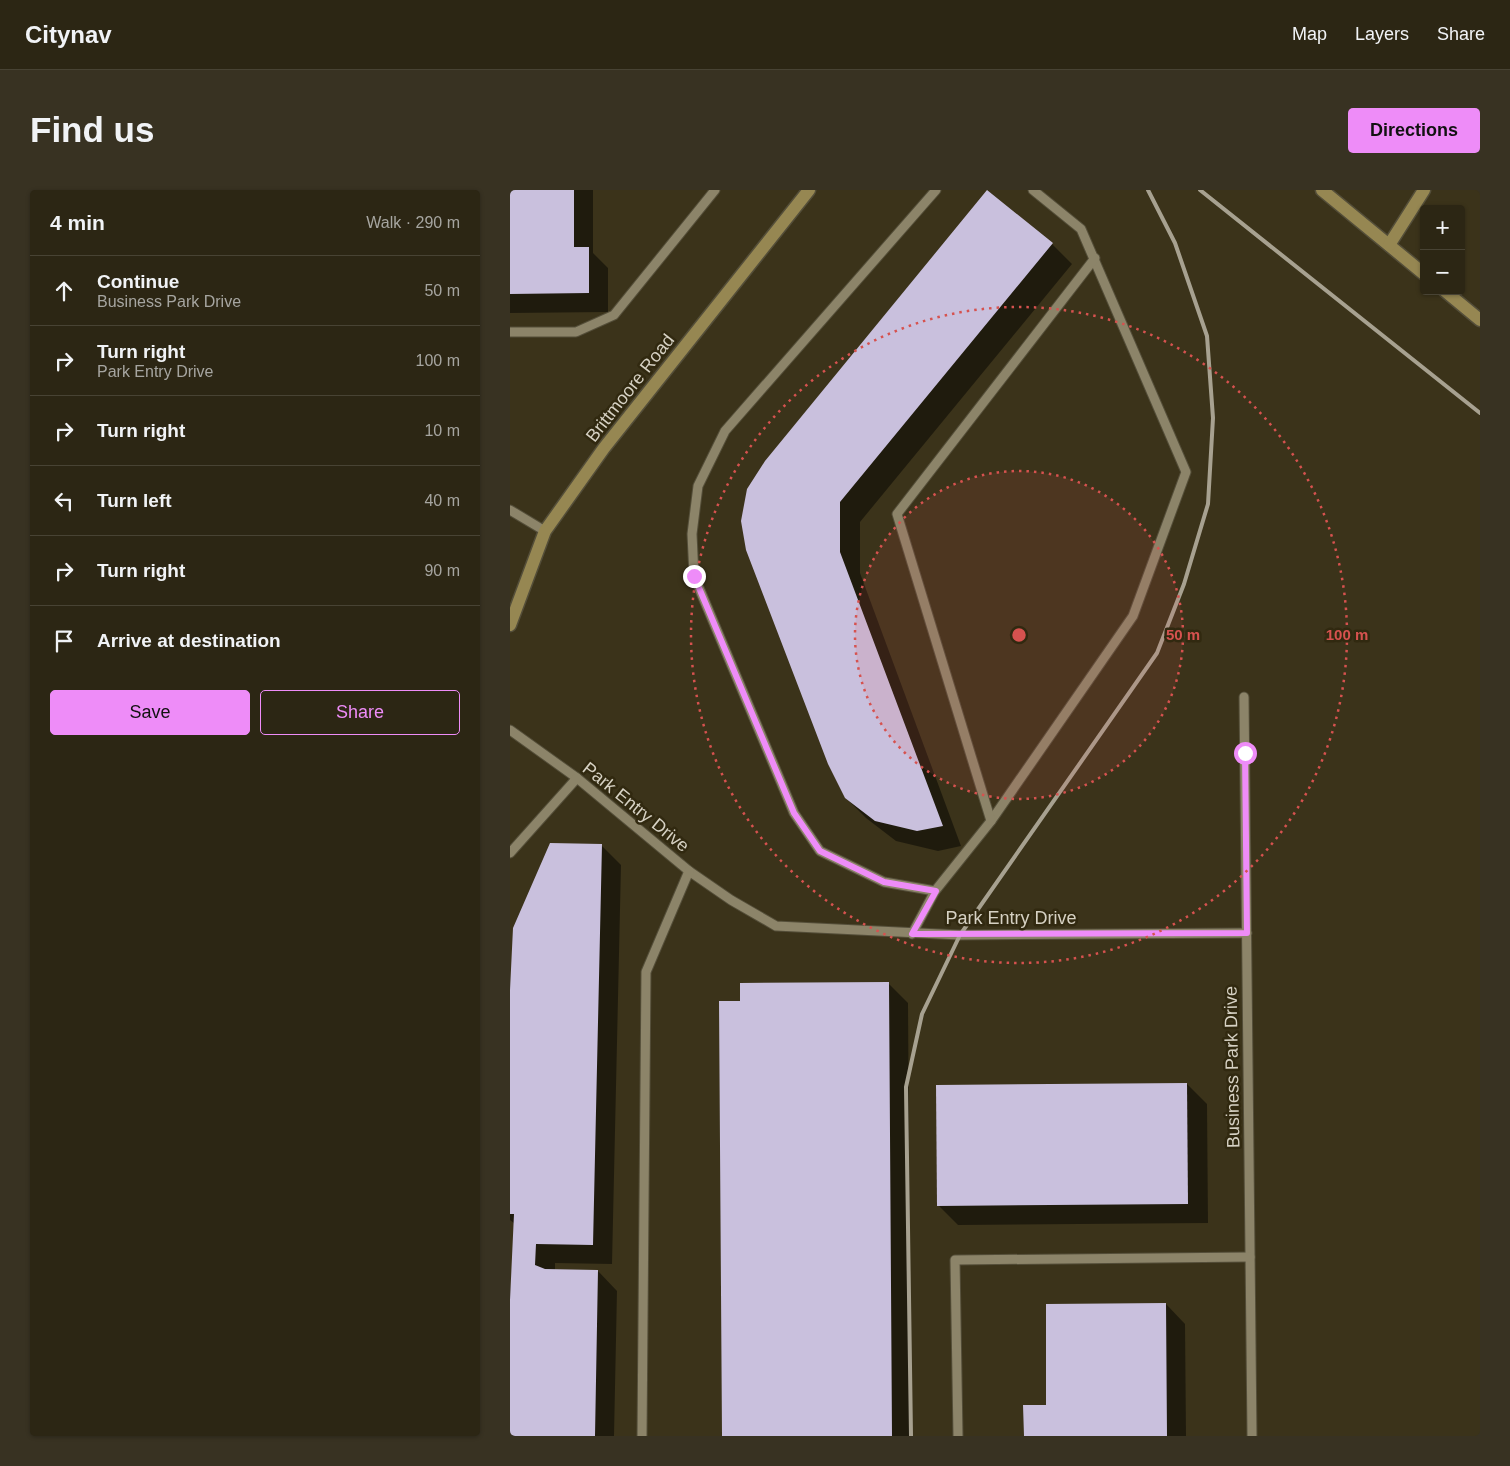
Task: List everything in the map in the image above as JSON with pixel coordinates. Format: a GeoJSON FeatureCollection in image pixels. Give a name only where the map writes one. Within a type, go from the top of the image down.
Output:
{"type":"FeatureCollection","features":[{"type":"Feature","properties":{"kind":"main road","name":"Brittmoore Road"},"geometry":{"type":"LineString","coordinates":[[510,625],[545,531],[604,448],[809,190]]}},
{"type":"Feature","properties":{"kind":"main road"},"geometry":{"type":"LineString","coordinates":[[1322,190],[1420,271]]}},
{"type":"Feature","properties":{"kind":"main road"},"geometry":{"type":"LineString","coordinates":[[1389,245],[1424,190]]}},
{"type":"Feature","properties":{"kind":"main road"},"geometry":{"type":"LineString","coordinates":[[1450,295],[1480,320]]}},
{"type":"Feature","properties":{"kind":"street"},"geometry":{"type":"LineString","coordinates":[[510,332],[576,332],[614,315],[715,190]]}},
{"type":"Feature","properties":{"kind":"street"},"geometry":{"type":"LineString","coordinates":[[936,190],[725,431],[698,486],[692,534],[694,576],[794,813],[820,851],[884,882],[936,891]]}},
{"type":"Feature","properties":{"kind":"street"},"geometry":{"type":"LineString","coordinates":[[912,934],[936,891],[991,821],[1133,616],[1186,472],[1081,229],[1033,190]]}},
{"type":"Feature","properties":{"kind":"street"},"geometry":{"type":"LineString","coordinates":[[991,821],[897,514],[1095,258]]}},
{"type":"Feature","properties":{"kind":"street"},"geometry":{"type":"LineString","coordinates":[[510,510],[545,531]]}},
{"type":"Feature","properties":{"kind":"street","name":"Business Park Drive"},"geometry":{"type":"LineString","coordinates":[[1244,697],[1252,1436]]}},
{"type":"Feature","properties":{"kind":"street","name":"Park Entry Drive"},"geometry":{"type":"LineString","coordinates":[[510,730],[576,778],[689,871],[731,900],[776,926],[912,934],[1247,933]]}},
{"type":"Feature","properties":{"kind":"street"},"geometry":{"type":"LineString","coordinates":[[510,853],[576,778]]}},
{"type":"Feature","properties":{"kind":"street"},"geometry":{"type":"LineString","coordinates":[[642,1436],[646,972],[689,871]]}},
{"type":"Feature","properties":{"kind":"street"},"geometry":{"type":"LineString","coordinates":[[958,1436],[955,1260],[1250,1258]]}},
{"type":"Feature","properties":{"kind":"building"},"geometry":{"type":"Polygon","coordinates":[[[510,190],[574,190],[574,247],[589,247],[589,293],[510,294],[510,190]]]}},
{"type":"Feature","properties":{"kind":"building"},"geometry":{"type":"Polygon","coordinates":[[[987,190],[1053,243],[840,502],[840,552],[943,826],[917,831],[875,821],[845,798],[828,764],[746,550],[741,521],[747,489],[765,461],[987,190]]]}},
{"type":"Feature","properties":{"kind":"building"},"geometry":{"type":"Polygon","coordinates":[[[550,843],[602,844],[593,1245],[536,1244],[535,1265],[545,1269],[598,1270],[595,1436],[510,1436],[510,1300],[514,1214],[510,1214],[510,990],[513,928],[550,843]]]}},
{"type":"Feature","properties":{"kind":"building"},"geometry":{"type":"Polygon","coordinates":[[[889,982],[892,1436],[722,1436],[719,1001],[740,1001],[740,983],[889,982]]]}},
{"type":"Feature","properties":{"kind":"building"},"geometry":{"type":"Polygon","coordinates":[[[1187,1083],[1188,1204],[937,1206],[936,1085],[1187,1083]]]}},
{"type":"Feature","properties":{"kind":"building"},"geometry":{"type":"Polygon","coordinates":[[[1166,1303],[1167,1436],[1024,1436],[1023,1405],[1046,1405],[1046,1304],[1166,1303]]]}},
{"type":"Feature","properties":{"kind":"railway"},"geometry":{"type":"LineString","coordinates":[[911,1436],[906,1087],[922,1014],[960,935],[1157,653],[1184,584],[1208,504],[1213,418],[1207,336],[1175,243],[1148,190]]}},
{"type":"Feature","properties":{"kind":"railway"},"geometry":{"type":"LineString","coordinates":[[1200,190],[1480,413]]}},
{"type":"Feature","properties":{"kind":"route"},"geometry":{"type":"LineString","coordinates":[[694,576],[794,813],[820,851],[884,882],[936,891],[912,934],[1247,933],[1245,753]]}}]}
